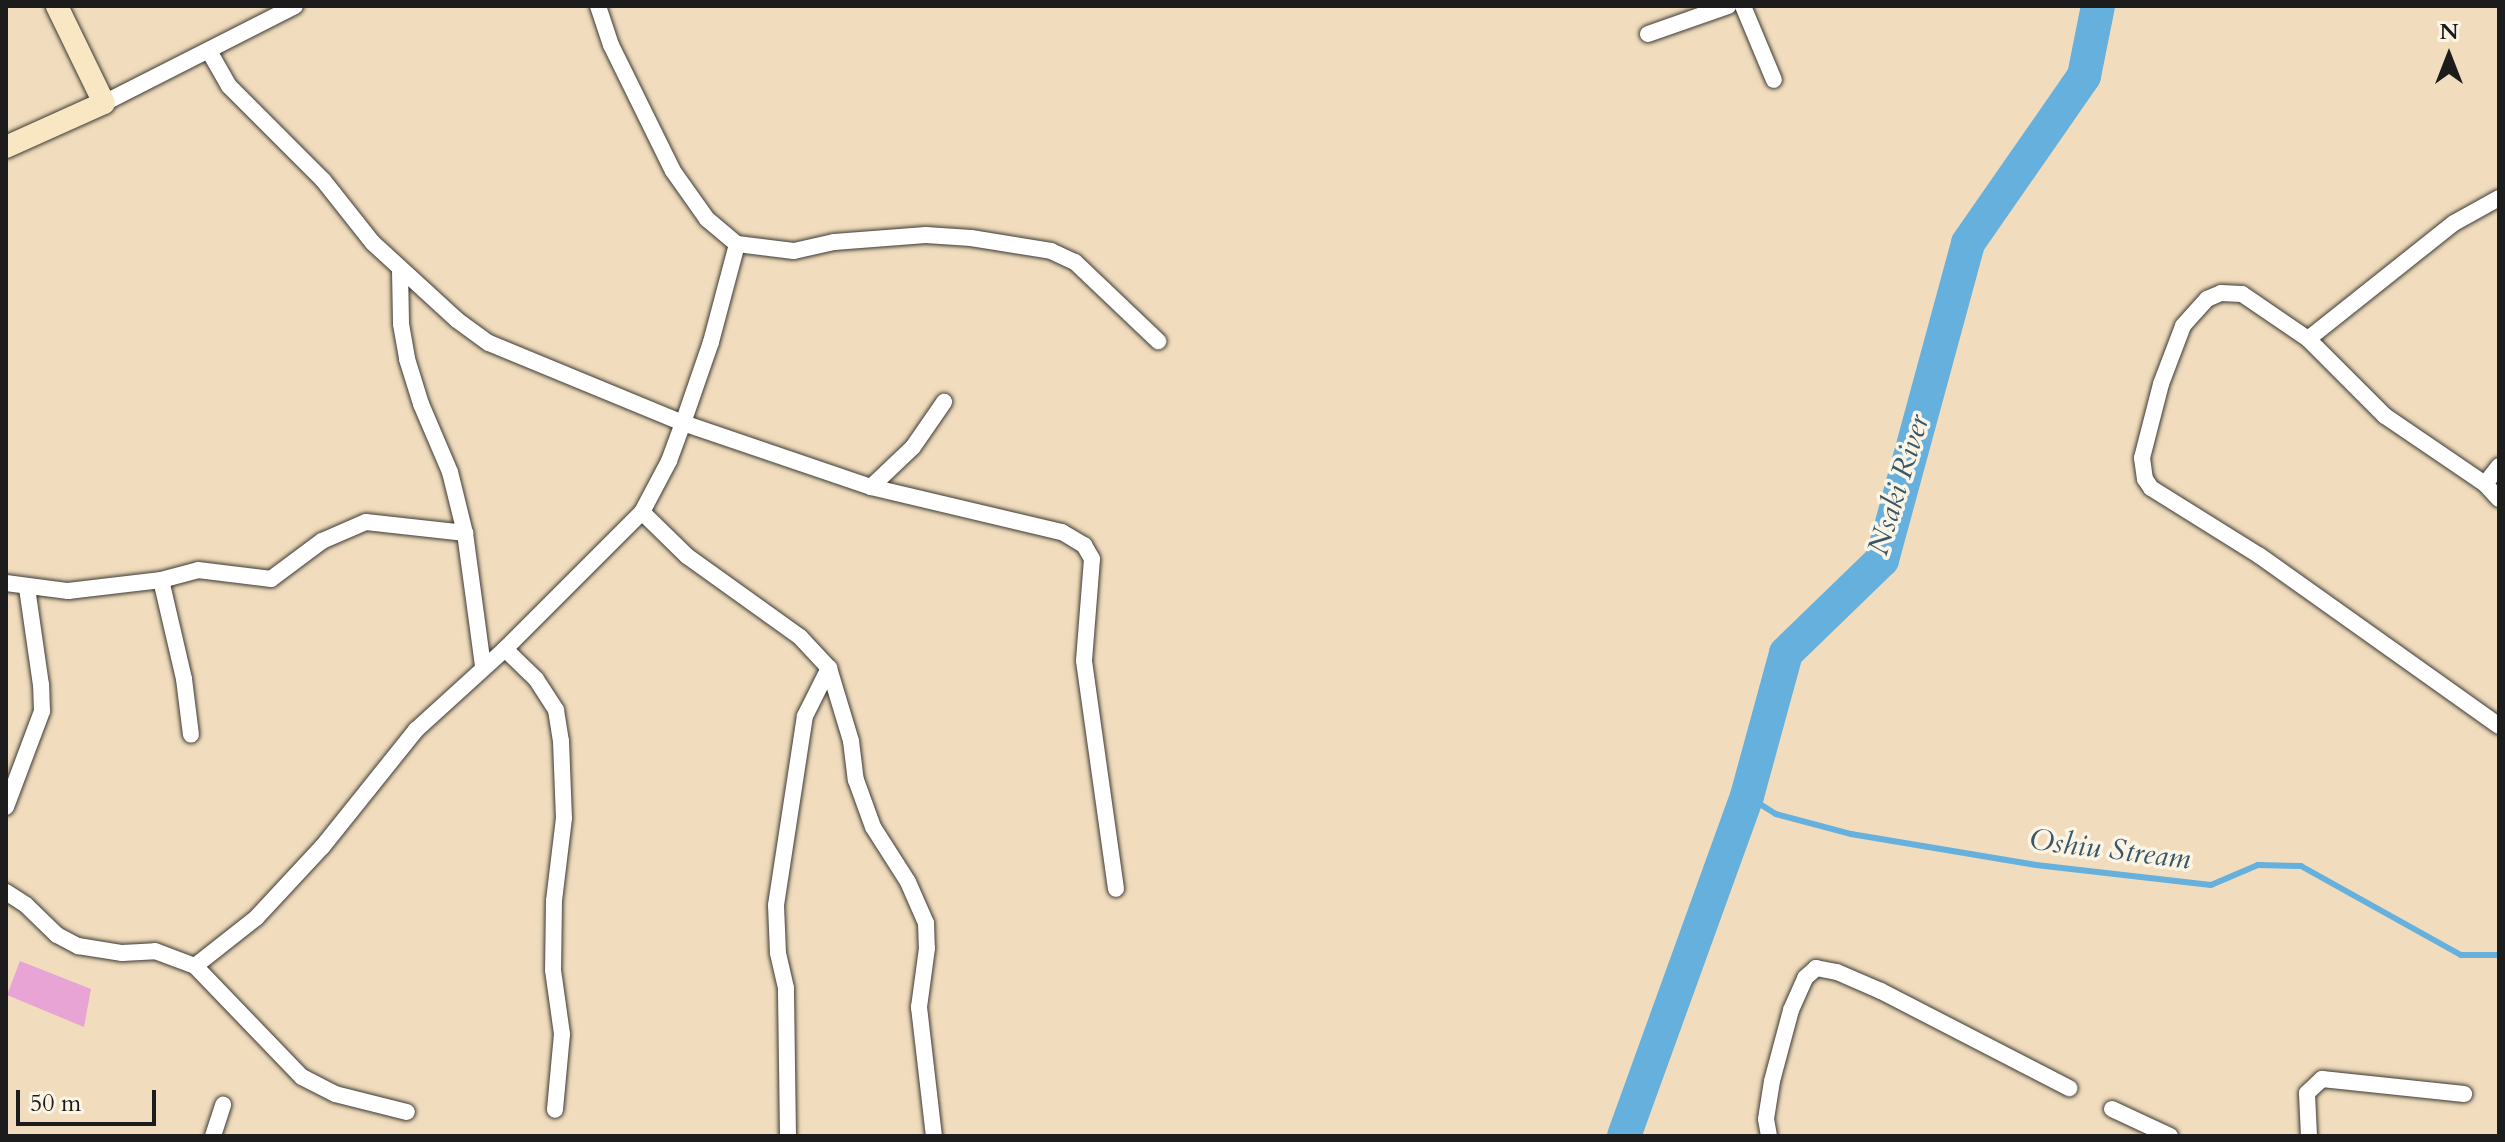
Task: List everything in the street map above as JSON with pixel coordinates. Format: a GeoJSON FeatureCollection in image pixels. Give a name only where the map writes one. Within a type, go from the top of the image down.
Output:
{"type":"FeatureCollection","features":[{"type":"Feature","properties":{"kind":"street"},"geometry":{"type":"LineString","coordinates":[[57,6],[104,103]]}},
{"type":"Feature","properties":{"kind":"street"},"geometry":{"type":"LineString","coordinates":[[6,147],[104,103],[295,6]]}},
{"type":"Feature","properties":{"kind":"street"},"geometry":{"type":"LineString","coordinates":[[598,6],[611,45],[673,171],[707,219],[737,244],[794,251],[834,242],[926,235],[971,238],[1051,251],[1075,262],[1158,341]]}},
{"type":"Feature","properties":{"kind":"street"},"geometry":{"type":"LineString","coordinates":[[1648,34],[1728,6]]}},
{"type":"Feature","properties":{"kind":"street"},"geometry":{"type":"LineString","coordinates":[[1743,6],[1774,80]]}},
{"type":"Feature","properties":{"kind":"street"},"geometry":{"type":"LineString","coordinates":[[209,51],[229,86],[323,180],[373,243],[400,270],[489,343],[683,423],[871,487],[1062,532],[1084,545],[1092,559],[1084,661],[1116,889]]}},
{"type":"Feature","properties":{"kind":"street"},"geometry":{"type":"LineString","coordinates":[[2308,339],[2454,223],[2499,198]]}},
{"type":"Feature","properties":{"kind":"street"},"geometry":{"type":"LineString","coordinates":[[195,966],[256,918],[323,846],[416,730],[505,649],[642,512],[669,461],[683,423],[711,342],[737,244]]}},
{"type":"Feature","properties":{"kind":"street"},"geometry":{"type":"LineString","coordinates":[[400,270],[401,324],[407,359],[421,404],[450,472],[465,533],[483,666]]}},
{"type":"Feature","properties":{"kind":"street"},"geometry":{"type":"LineString","coordinates":[[2499,499],[2485,484],[2385,416],[2308,339],[2242,294],[2221,293],[2207,299],[2183,326],[2172,349],[2142,458],[2145,479],[2151,488],[2260,556],[2499,726]]}},
{"type":"Feature","properties":{"kind":"street"},"geometry":{"type":"LineString","coordinates":[[871,487],[913,447],[944,402]]}},
{"type":"Feature","properties":{"kind":"street"},"geometry":{"type":"LineString","coordinates":[[2485,484],[2499,466]]}},
{"type":"Feature","properties":{"kind":"street"},"geometry":{"type":"LineString","coordinates":[[642,512],[687,556],[800,637],[829,668],[851,741],[856,780],[873,827],[908,882],[926,923],[927,948],[919,1007],[934,1136]]}},
{"type":"Feature","properties":{"kind":"street"},"geometry":{"type":"LineString","coordinates":[[6,583],[68,591],[161,580],[198,570],[271,579],[322,541],[366,522],[465,533]]}},
{"type":"Feature","properties":{"kind":"street"},"geometry":{"type":"LineString","coordinates":[[161,580],[184,679],[191,735]]}},
{"type":"Feature","properties":{"kind":"street"},"geometry":{"type":"LineString","coordinates":[[6,807],[42,711],[27,588]]}},
{"type":"Feature","properties":{"kind":"street"},"geometry":{"type":"LineString","coordinates":[[505,649],[536,679],[556,710],[561,741],[564,818],[554,901],[553,970],[562,1047],[555,1110]]}},
{"type":"Feature","properties":{"kind":"street"},"geometry":{"type":"LineString","coordinates":[[788,1136],[786,988],[778,953],[776,905],[805,716],[829,668]]}},
{"type":"Feature","properties":{"kind":"street"},"geometry":{"type":"LineString","coordinates":[[6,892],[26,905],[57,935],[78,946],[122,953],[155,951],[195,966],[302,1077],[335,1094],[407,1112]]}},
{"type":"Feature","properties":{"kind":"street"},"geometry":{"type":"LineString","coordinates":[[1769,1136],[1766,1119],[1772,1081],[1787,1024],[1805,978],[1816,968],[1837,972],[1881,991],[2069,1088]]}},
{"type":"Feature","properties":{"kind":"street"},"geometry":{"type":"LineString","coordinates":[[2309,1136],[2307,1093],[2322,1079],[2339,1078],[2464,1094]]}},
{"type":"Feature","properties":{"kind":"street"},"geometry":{"type":"LineString","coordinates":[[213,1136],[223,1105]]}},
{"type":"Feature","properties":{"kind":"street"},"geometry":{"type":"LineString","coordinates":[[2112,1109],[2170,1136]]}},
{"type":"Feature","properties":{"kind":"building"},"geometry":{"type":"Polygon","coordinates":[[[20,961],[91,989],[84,1027],[7,995],[20,961]]]}},
{"type":"Feature","properties":{"kind":"waterway","name":"Nsaki River"},"geometry":{"type":"LineString","coordinates":[[1624,1136],[1747,796],[1786,653],[1882,560],[1968,243],[2084,76],[2098,6]]}},
{"type":"Feature","properties":{"kind":"waterway","name":"Oshiu Stream"},"geometry":{"type":"LineString","coordinates":[[1747,796],[1776,814],[1851,834],[2036,865],[2211,885],[2258,865],[2301,866],[2461,955],[2499,955]]}}]}
